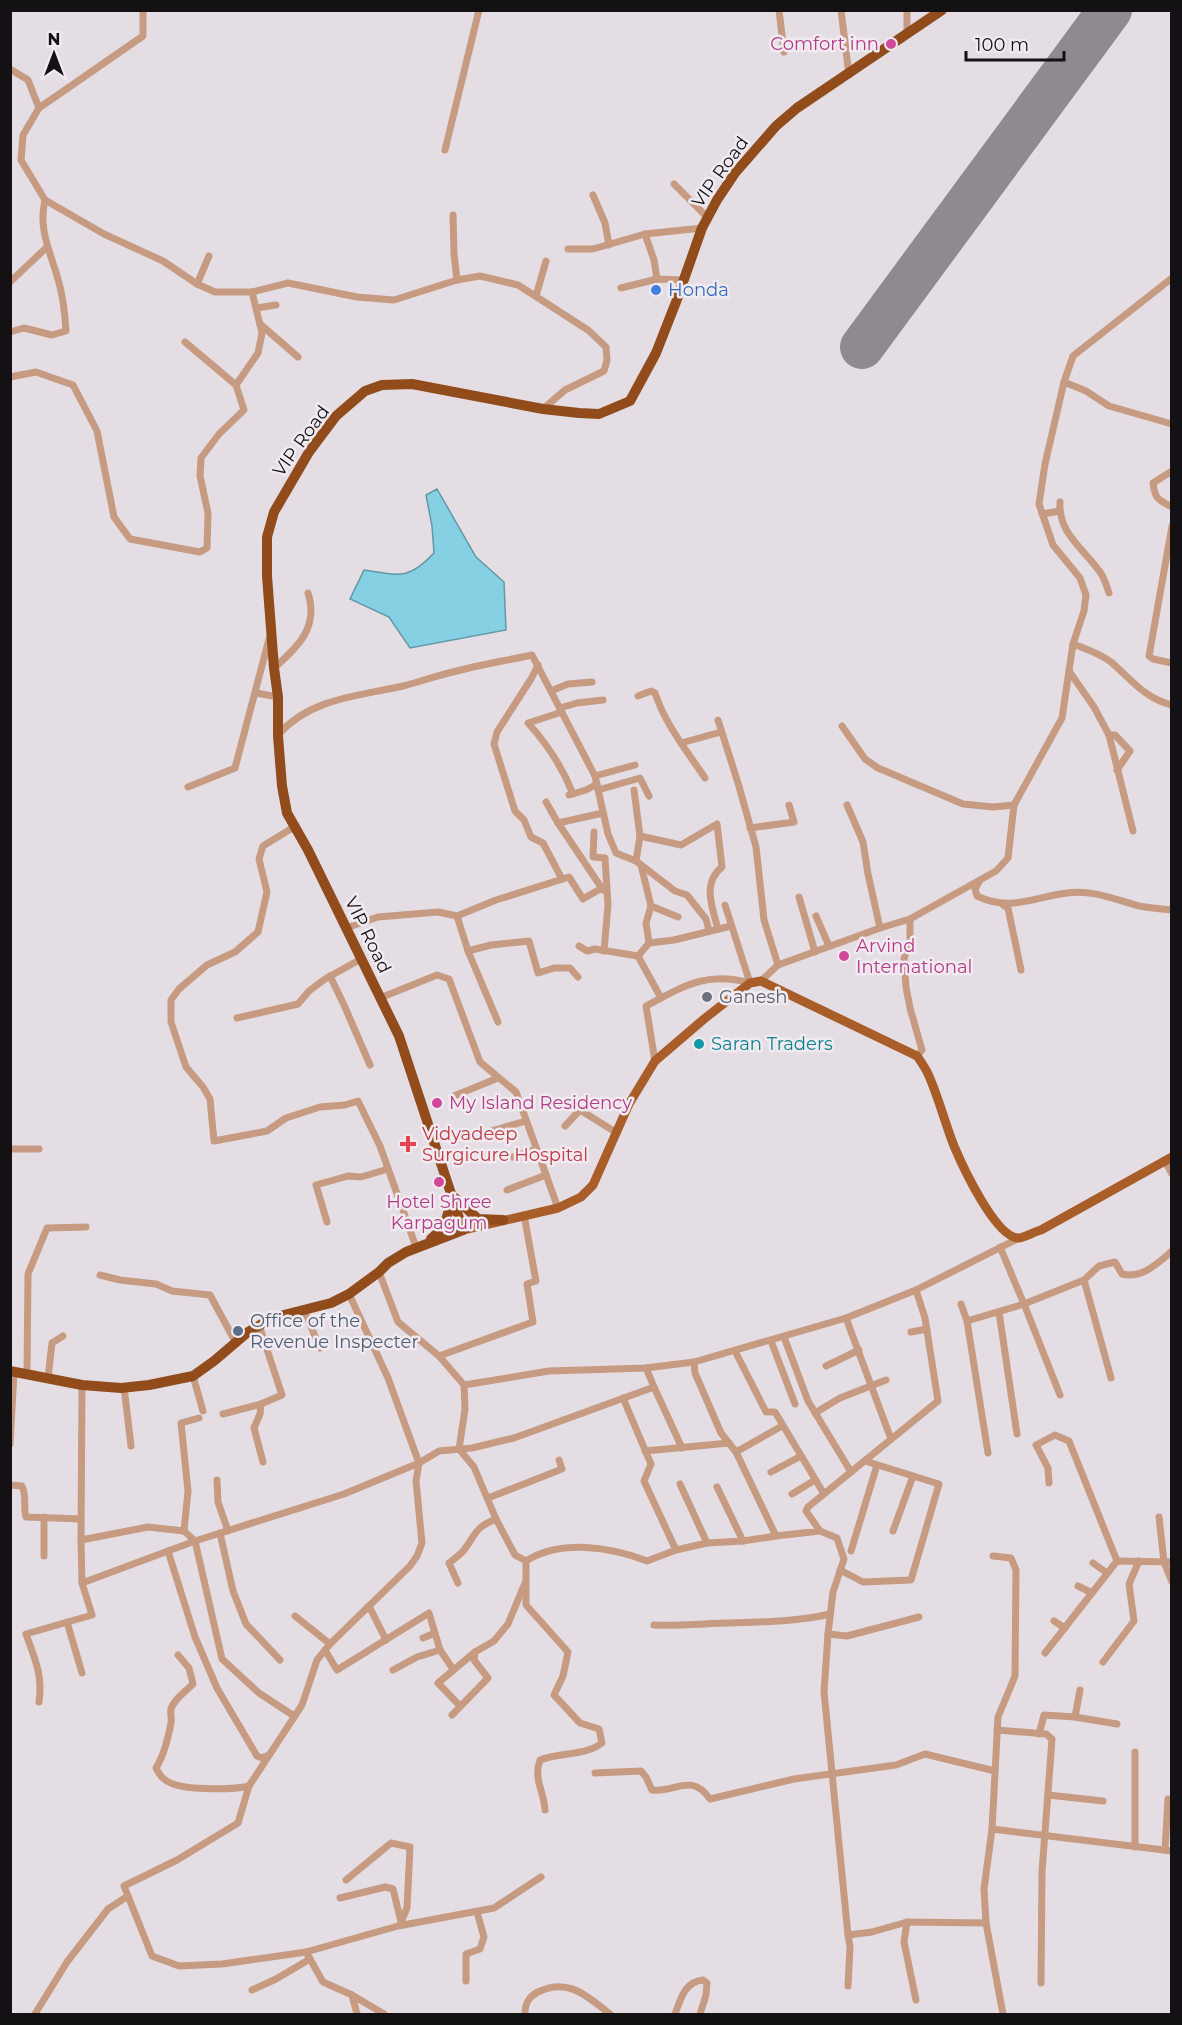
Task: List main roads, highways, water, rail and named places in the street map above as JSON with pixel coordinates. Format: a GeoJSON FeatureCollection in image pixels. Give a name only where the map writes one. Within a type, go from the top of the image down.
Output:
{"type":"FeatureCollection","features":[{"type":"Feature","properties":{"kind":"highway","name":"VIP Road"},"geometry":{"type":"LineString","coordinates":[[463,1230],[399,1036],[288,813],[278,736],[278,697],[267,576],[267,537],[274,512],[309,452],[336,416],[365,392],[382,385],[412,384],[543,409],[599,414],[630,400],[656,353],[702,228],[735,173],[776,126],[797,108],[907,36],[942,10]]}},
{"type":"Feature","properties":{"kind":"highway"},"geometry":{"type":"LineString","coordinates":[[420,1246],[444,1227],[453,1196],[478,1219],[503,1220]]}},
{"type":"Feature","properties":{"kind":"highway"},"geometry":{"type":"LineString","coordinates":[[12,1372],[82,1385],[124,1387],[149,1385],[193,1376],[259,1325],[272,1318],[331,1303],[350,1294],[388,1263],[420,1246],[463,1230]]}},
{"type":"Feature","properties":{"kind":"main road"},"geometry":{"type":"LineString","coordinates":[[463,1230],[558,1208],[581,1197],[593,1185],[630,1104],[656,1061],[750,983],[761,981],[918,1056],[929,1074],[968,1176],[1001,1228],[1009,1235],[1018,1238],[1041,1230],[1168,1159]]}},
{"type":"Feature","properties":{"kind":"water"},"geometry":{"type":"Polygon","coordinates":[[[437,489],[476,557],[504,582],[506,630],[410,648],[389,617],[350,599],[364,570],[402,574],[417,568],[434,553],[426,495],[437,489]]]}},
{"type":"Feature","properties":{"kind":"place","name":"Comfort inn"},"geometry":{"type":"Point","coordinates":[891,44]}},
{"type":"Feature","properties":{"kind":"place","name":"Honda"},"geometry":{"type":"Point","coordinates":[656,290]}},
{"type":"Feature","properties":{"kind":"place","name":"Arvind International"},"geometry":{"type":"Point","coordinates":[844,956]}},
{"type":"Feature","properties":{"kind":"place","name":"Ganesh"},"geometry":{"type":"Point","coordinates":[707,997]}},
{"type":"Feature","properties":{"kind":"place","name":"Saran Traders"},"geometry":{"type":"Point","coordinates":[699,1044]}},
{"type":"Feature","properties":{"kind":"place","name":"My Island Residency"},"geometry":{"type":"Point","coordinates":[437,1103]}},
{"type":"Feature","properties":{"kind":"place","name":"Vidyadeep Surgicure Hospital"},"geometry":{"type":"Point","coordinates":[408,1144]}},
{"type":"Feature","properties":{"kind":"place","name":"Hotel Shree Karpagum"},"geometry":{"type":"Point","coordinates":[439,1182]}},
{"type":"Feature","properties":{"kind":"place","name":"Office of the Revenue Inspecter"},"geometry":{"type":"Point","coordinates":[238,1331]}}]}
